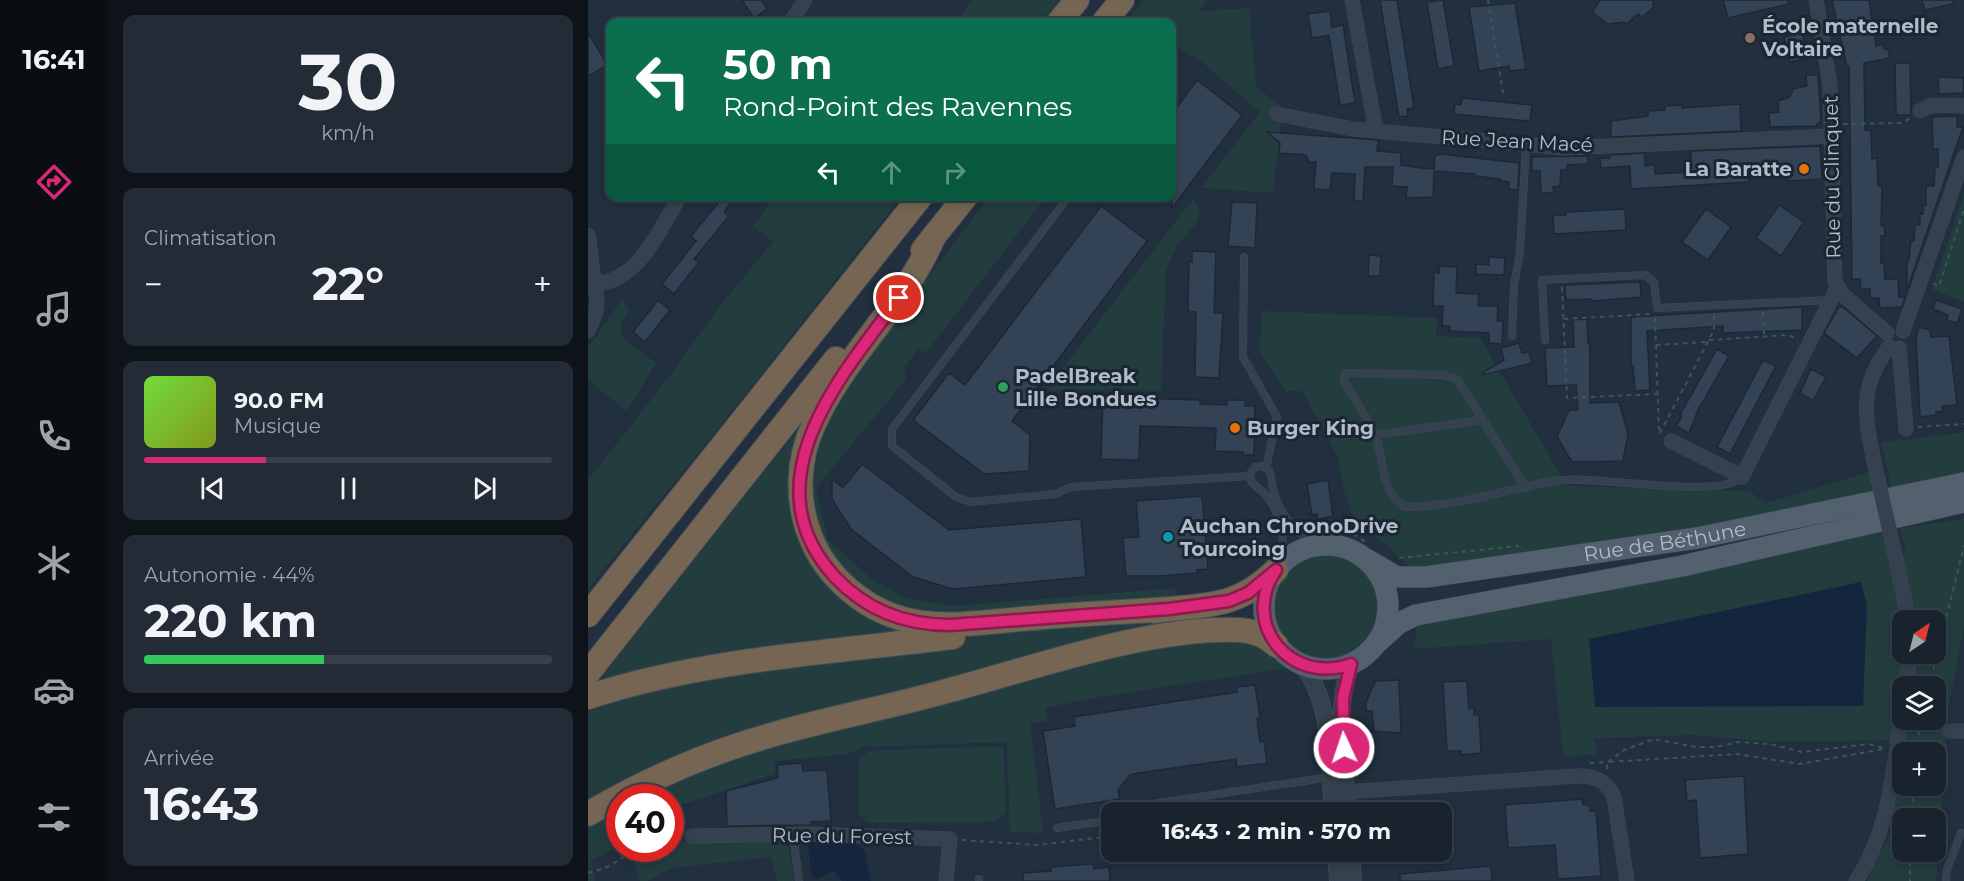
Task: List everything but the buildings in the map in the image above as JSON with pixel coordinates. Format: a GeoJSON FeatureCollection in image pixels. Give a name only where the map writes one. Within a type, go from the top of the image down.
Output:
{"type":"FeatureCollection","features":[{"type":"Feature","properties":{"kind":"highway"},"geometry":{"type":"LineString","coordinates":[[1062,18],[1077,0]]}},
{"type":"Feature","properties":{"kind":"highway"},"geometry":{"type":"LineString","coordinates":[[1107,18],[1122,0]]}},
{"type":"Feature","properties":{"kind":"highway"},"geometry":{"type":"LineString","coordinates":[[588,615],[917,201]]}},
{"type":"Feature","properties":{"kind":"highway"},"geometry":{"type":"LineString","coordinates":[[588,673],[962,201]]}},
{"type":"Feature","properties":{"kind":"highway"},"geometry":{"type":"LineString","coordinates":[[933,238],[913,280],[834,388],[808,438],[801,471],[801,491],[807,530],[822,560],[841,583],[864,601],[893,616],[922,624],[958,625],[1169,609]]}},
{"type":"Feature","properties":{"kind":"highway"},"geometry":{"type":"LineString","coordinates":[[588,697],[622,686],[727,666],[1239,598],[1257,587],[1279,566]]}},
{"type":"Feature","properties":{"kind":"highway"},"geometry":{"type":"LineString","coordinates":[[588,814],[652,780],[734,747],[814,723],[1108,648],[1157,637],[1238,630],[1258,633],[1276,645]]}},
{"type":"Feature","properties":{"kind":"main road","name":"Rue de Béthune"},"geometry":{"type":"LineString","coordinates":[[1371,555],[1397,577],[1426,577],[1697,538],[1964,483]]}},
{"type":"Feature","properties":{"kind":"main road","name":"Rue de Béthune"},"geometry":{"type":"LineString","coordinates":[[1378,642],[1399,622],[1416,615],[1682,566],[1964,502]]}},
{"type":"Feature","properties":{"kind":"main road"},"geometry":{"type":"LineString","coordinates":[[1318,545],[1342,546],[1371,555],[1383,581],[1388,599],[1386,625],[1378,642],[1366,655],[1351,664],[1327,669],[1302,664],[1276,645],[1268,628],[1264,610],[1265,592],[1279,566],[1298,551],[1318,545]]}},
{"type":"Feature","properties":{"kind":"street"},"geometry":{"type":"LineString","coordinates":[[794,18],[805,0]]}},
{"type":"Feature","properties":{"kind":"street"},"geometry":{"type":"LineString","coordinates":[[1352,0],[1376,131]]}},
{"type":"Feature","properties":{"kind":"street","name":"Rue du Clinquet"},"geometry":{"type":"LineString","coordinates":[[1816,0],[1829,68],[1834,294],[1892,342]]}},
{"type":"Feature","properties":{"kind":"street"},"geometry":{"type":"LineString","coordinates":[[1920,111],[1932,105],[1964,106]]}},
{"type":"Feature","properties":{"kind":"street","name":"Rue Jean Macé"},"geometry":{"type":"LineString","coordinates":[[1277,114],[1312,122],[1376,131],[1526,146],[1575,147],[1831,130]]}},
{"type":"Feature","properties":{"kind":"street"},"geometry":{"type":"LineString","coordinates":[[1892,342],[1906,341],[1903,332],[1964,157]]}},
{"type":"Feature","properties":{"kind":"street"},"geometry":{"type":"LineString","coordinates":[[596,284],[613,281],[632,269],[677,201]]}},
{"type":"Feature","properties":{"kind":"street"},"geometry":{"type":"LineString","coordinates":[[588,235],[596,284],[596,312],[588,331]]}},
{"type":"Feature","properties":{"kind":"street"},"geometry":{"type":"LineString","coordinates":[[1665,438],[1742,477],[1834,294]]}},
{"type":"Feature","properties":{"kind":"street"},"geometry":{"type":"LineString","coordinates":[[1892,342],[1906,429]]}},
{"type":"Feature","properties":{"kind":"street"},"geometry":{"type":"LineString","coordinates":[[1892,342],[1871,375],[1866,402],[1876,471],[1907,610]]}},
{"type":"Feature","properties":{"kind":"street"},"geometry":{"type":"LineString","coordinates":[[1302,664],[1318,688],[1323,703],[1332,802]]}},
{"type":"Feature","properties":{"kind":"street"},"geometry":{"type":"LineString","coordinates":[[1347,802],[1343,698],[1351,664]]}},
{"type":"Feature","properties":{"kind":"street"},"geometry":{"type":"LineString","coordinates":[[1856,881],[1873,852],[1882,829],[1899,730]]}},
{"type":"Feature","properties":{"kind":"street"},"geometry":{"type":"LineString","coordinates":[[1346,792],[1576,776],[1602,781],[1614,797],[1628,881]]}},
{"type":"Feature","properties":{"kind":"street","name":"Rue du Forest"},"geometry":{"type":"LineString","coordinates":[[692,836],[793,834],[950,839]]}},
{"type":"Feature","properties":{"kind":"street"},"geometry":{"type":"LineString","coordinates":[[946,881],[950,839]]}},
{"type":"Feature","properties":{"kind":"street"},"geometry":{"type":"LineString","coordinates":[[1337,862],[1338,881]]}},
{"type":"Feature","properties":{"kind":"street"},"geometry":{"type":"LineString","coordinates":[[1351,862],[1353,881]]}},
{"type":"Feature","properties":{"kind":"lane"},"geometry":{"type":"LineString","coordinates":[[1512,336],[1514,285],[1520,252],[1526,146]]}},
{"type":"Feature","properties":{"kind":"lane"},"geometry":{"type":"LineString","coordinates":[[1065,201],[892,429],[892,446],[956,496],[971,502],[1056,494],[1070,487],[1250,476]]}},
{"type":"Feature","properties":{"kind":"lane"},"geometry":{"type":"LineString","coordinates":[[1244,257],[1243,357],[1277,417],[1277,428],[1266,468]]}},
{"type":"Feature","properties":{"kind":"lane"},"geometry":{"type":"LineString","coordinates":[[1545,340],[1542,280],[1645,275],[1654,282],[1657,308],[1762,303],[1834,294]]}},
{"type":"Feature","properties":{"kind":"lane"},"geometry":{"type":"LineString","coordinates":[[1526,488],[1461,383],[1450,376],[1348,372],[1344,377],[1344,381],[1375,435],[1392,497],[1405,507],[1526,488],[1555,481],[1699,486],[1730,484],[1742,477]]}},
{"type":"Feature","properties":{"kind":"lane"},"geometry":{"type":"LineString","coordinates":[[1375,435],[1483,420]]}},
{"type":"Feature","properties":{"kind":"lane"},"geometry":{"type":"LineString","coordinates":[[1279,566],[1284,548],[1282,532],[1271,502],[1259,488],[1251,483],[1250,476],[1256,467],[1266,468],[1271,473],[1276,496],[1298,532],[1318,545]]}},
{"type":"Feature","properties":{"kind":"lane"},"geometry":{"type":"LineString","coordinates":[[1259,488],[1271,481]]}},
{"type":"Feature","properties":{"kind":"lane"},"geometry":{"type":"LineString","coordinates":[[1166,802],[1330,777]]}},
{"type":"Feature","properties":{"kind":"lane"},"geometry":{"type":"LineString","coordinates":[[1057,828],[1101,822]]}},
{"type":"Feature","properties":{"kind":"lane"},"geometry":{"type":"LineString","coordinates":[[1946,881],[1947,869],[1961,833]]}},
{"type":"Feature","properties":{"kind":"lane"},"geometry":{"type":"LineString","coordinates":[[793,834],[799,881]]}},
{"type":"Feature","properties":{"kind":"path"},"geometry":{"type":"LineString","coordinates":[[1488,0],[1503,93]]}},
{"type":"Feature","properties":{"kind":"path"},"geometry":{"type":"LineString","coordinates":[[1831,130],[1901,123],[1920,111]]}},
{"type":"Feature","properties":{"kind":"path"},"geometry":{"type":"LineString","coordinates":[[1922,280],[1939,286],[1964,209]]}},
{"type":"Feature","properties":{"kind":"path"},"geometry":{"type":"LineString","coordinates":[[1562,279],[1568,398],[1658,394]]}},
{"type":"Feature","properties":{"kind":"path"},"geometry":{"type":"LineString","coordinates":[[1762,303],[1764,337]]}},
{"type":"Feature","properties":{"kind":"path"},"geometry":{"type":"LineString","coordinates":[[1665,438],[1714,330],[1714,305]]}},
{"type":"Feature","properties":{"kind":"path"},"geometry":{"type":"LineString","coordinates":[[1564,319],[1655,313],[1658,394],[1665,438]]}},
{"type":"Feature","properties":{"kind":"path"},"geometry":{"type":"LineString","coordinates":[[1656,345],[1789,335],[1809,344]]}},
{"type":"Feature","properties":{"kind":"path"},"geometry":{"type":"LineString","coordinates":[[1906,429],[1964,424]]}},
{"type":"Feature","properties":{"kind":"path"},"geometry":{"type":"LineString","coordinates":[[1298,532],[1309,528],[1340,529],[1357,534],[1371,555]]}},
{"type":"Feature","properties":{"kind":"path"},"geometry":{"type":"LineString","coordinates":[[1396,558],[1519,546]]}},
{"type":"Feature","properties":{"kind":"path"},"geometry":{"type":"LineString","coordinates":[[1932,676],[1964,546]]}},
{"type":"Feature","properties":{"kind":"path"},"geometry":{"type":"LineString","coordinates":[[1602,781],[1608,762],[1624,750],[1654,739],[1696,747],[1716,747],[1739,742],[1770,744],[1802,752],[1868,744],[1887,748],[1800,764],[1737,754],[1608,762]]}},
{"type":"Feature","properties":{"kind":"path"},"geometry":{"type":"LineString","coordinates":[[950,839],[1038,845],[1101,837]]}},
{"type":"Feature","properties":{"kind":"path"},"geometry":{"type":"LineString","coordinates":[[588,873],[615,862]]}},
{"type":"Feature","properties":{"kind":"path"},"geometry":{"type":"LineString","coordinates":[[1910,862],[1910,881]]}},
{"type":"Feature","properties":{"kind":"green space"},"geometry":{"type":"Polygon","coordinates":[[[973,0],[1059,0],[1044,18],[958,18],[973,0]]]}},
{"type":"Feature","properties":{"kind":"green space"},"geometry":{"type":"Polygon","coordinates":[[[1144,0],[1208,0],[1200,11],[1249,8],[1256,87],[1280,105],[1272,118],[1281,123],[1273,193],[1201,188],[1260,112],[1201,61],[1176,47],[1176,18],[1129,18],[1144,0]]]}},
{"type":"Feature","properties":{"kind":"green space"},"geometry":{"type":"Polygon","coordinates":[[[1964,194],[1964,302],[1932,289],[1964,194]]]}},
{"type":"Feature","properties":{"kind":"green space"},"geometry":{"type":"Polygon","coordinates":[[[1193,199],[1200,210],[1198,221],[1177,246],[1166,269],[1161,390],[1049,390],[1049,386],[1193,199]]]}},
{"type":"Feature","properties":{"kind":"green space"},"geometry":{"type":"Polygon","coordinates":[[[771,201],[898,201],[588,589],[588,480],[672,373],[721,304],[773,242],[753,226],[771,201]]]}},
{"type":"Feature","properties":{"kind":"green space"},"geometry":{"type":"Polygon","coordinates":[[[986,201],[1043,201],[926,353],[918,349],[904,368],[906,379],[816,488],[828,540],[873,580],[906,598],[953,606],[1175,588],[1187,642],[1230,639],[1255,642],[1267,647],[1289,668],[1093,698],[1045,708],[1047,721],[1030,723],[1043,833],[1010,832],[1007,742],[863,747],[848,754],[775,761],[775,774],[684,804],[684,784],[606,784],[606,853],[591,861],[595,881],[588,881],[588,694],[814,409],[843,388],[986,201]]]}},
{"type":"Feature","properties":{"kind":"green space"},"geometry":{"type":"Polygon","coordinates":[[[622,299],[629,310],[620,324],[623,339],[656,363],[627,411],[588,380],[588,348],[622,299]]]}},
{"type":"Feature","properties":{"kind":"green space"},"geometry":{"type":"Polygon","coordinates":[[[1261,311],[1437,318],[1436,336],[1480,338],[1567,486],[1749,491],[1766,503],[1869,472],[1873,497],[1776,517],[1415,571],[1353,516],[1344,491],[1338,457],[1302,391],[1286,391],[1260,352],[1261,311]]]}},
{"type":"Feature","properties":{"kind":"green space"},"geometry":{"type":"Polygon","coordinates":[[[1964,432],[1964,474],[1893,492],[1881,443],[1964,432]]]}},
{"type":"Feature","properties":{"kind":"green space"},"geometry":{"type":"Polygon","coordinates":[[[1964,519],[1964,626],[1946,720],[1946,676],[1892,676],[1892,730],[1944,730],[1947,746],[1946,758],[1946,742],[1904,742],[1904,740],[1776,742],[1693,735],[1594,738],[1597,755],[1563,756],[1551,639],[1414,649],[1417,623],[1882,530],[1890,559],[1906,553],[1900,528],[1964,519]]]}},
{"type":"Feature","properties":{"kind":"green space"},"geometry":{"type":"Polygon","coordinates":[[[1326,552],[1347,556],[1364,568],[1376,585],[1380,606],[1376,627],[1364,644],[1347,656],[1326,660],[1305,656],[1288,644],[1276,627],[1272,606],[1276,585],[1288,568],[1305,556],[1326,552]]]}},
{"type":"Feature","properties":{"kind":"green space"},"geometry":{"type":"Polygon","coordinates":[[[1003,746],[1006,812],[996,822],[868,823],[859,814],[859,760],[868,751],[1003,746]]]}},
{"type":"Feature","properties":{"kind":"green space"},"geometry":{"type":"Polygon","coordinates":[[[1897,796],[1943,796],[1942,808],[1895,808],[1897,796]]]}},
{"type":"Feature","properties":{"kind":"green space"},"geometry":{"type":"Polygon","coordinates":[[[1892,822],[1892,862],[1938,862],[1936,881],[1867,881],[1890,833],[1892,822]]]}},
{"type":"Feature","properties":{"kind":"green space"},"geometry":{"type":"Polygon","coordinates":[[[684,842],[782,842],[790,850],[794,881],[777,881],[771,857],[671,868],[647,881],[640,881],[634,862],[684,862],[684,842]]]}},
{"type":"Feature","properties":{"kind":"water"},"geometry":{"type":"Polygon","coordinates":[[[1861,582],[1867,605],[1863,706],[1595,707],[1589,639],[1861,582]]]}},
{"type":"Feature","properties":{"kind":"water"},"geometry":{"type":"Polygon","coordinates":[[[831,840],[860,845],[865,852],[871,881],[842,881],[833,871],[817,879],[812,878],[808,846],[813,842],[831,840]]]}},
{"type":"Feature","properties":{"kind":"place","name":"École maternelle Voltaire"},"geometry":{"type":"Point","coordinates":[1750,38]}},
{"type":"Feature","properties":{"kind":"place","name":"La Baratte"},"geometry":{"type":"Point","coordinates":[1804,169]}},
{"type":"Feature","properties":{"kind":"place","name":"PadelBreak Lille Bondues"},"geometry":{"type":"Point","coordinates":[1003,387]}},
{"type":"Feature","properties":{"kind":"place","name":"Burger King"},"geometry":{"type":"Point","coordinates":[1235,428]}},
{"type":"Feature","properties":{"kind":"place","name":"Auchan ChronoDrive Tourcoing"},"geometry":{"type":"Point","coordinates":[1168,537]}},
{"type":"Feature","properties":{"kind":"route"},"geometry":{"type":"LineString","coordinates":[[899,298],[821,409],[808,438],[802,459],[801,491],[807,530],[822,560],[841,583],[884,613],[922,624],[950,625],[1169,609],[1229,601],[1248,593],[1276,570],[1265,592],[1264,610],[1266,623],[1276,645],[1291,658],[1314,668],[1333,669],[1351,664],[1345,679],[1342,709],[1344,748]]}}]}
